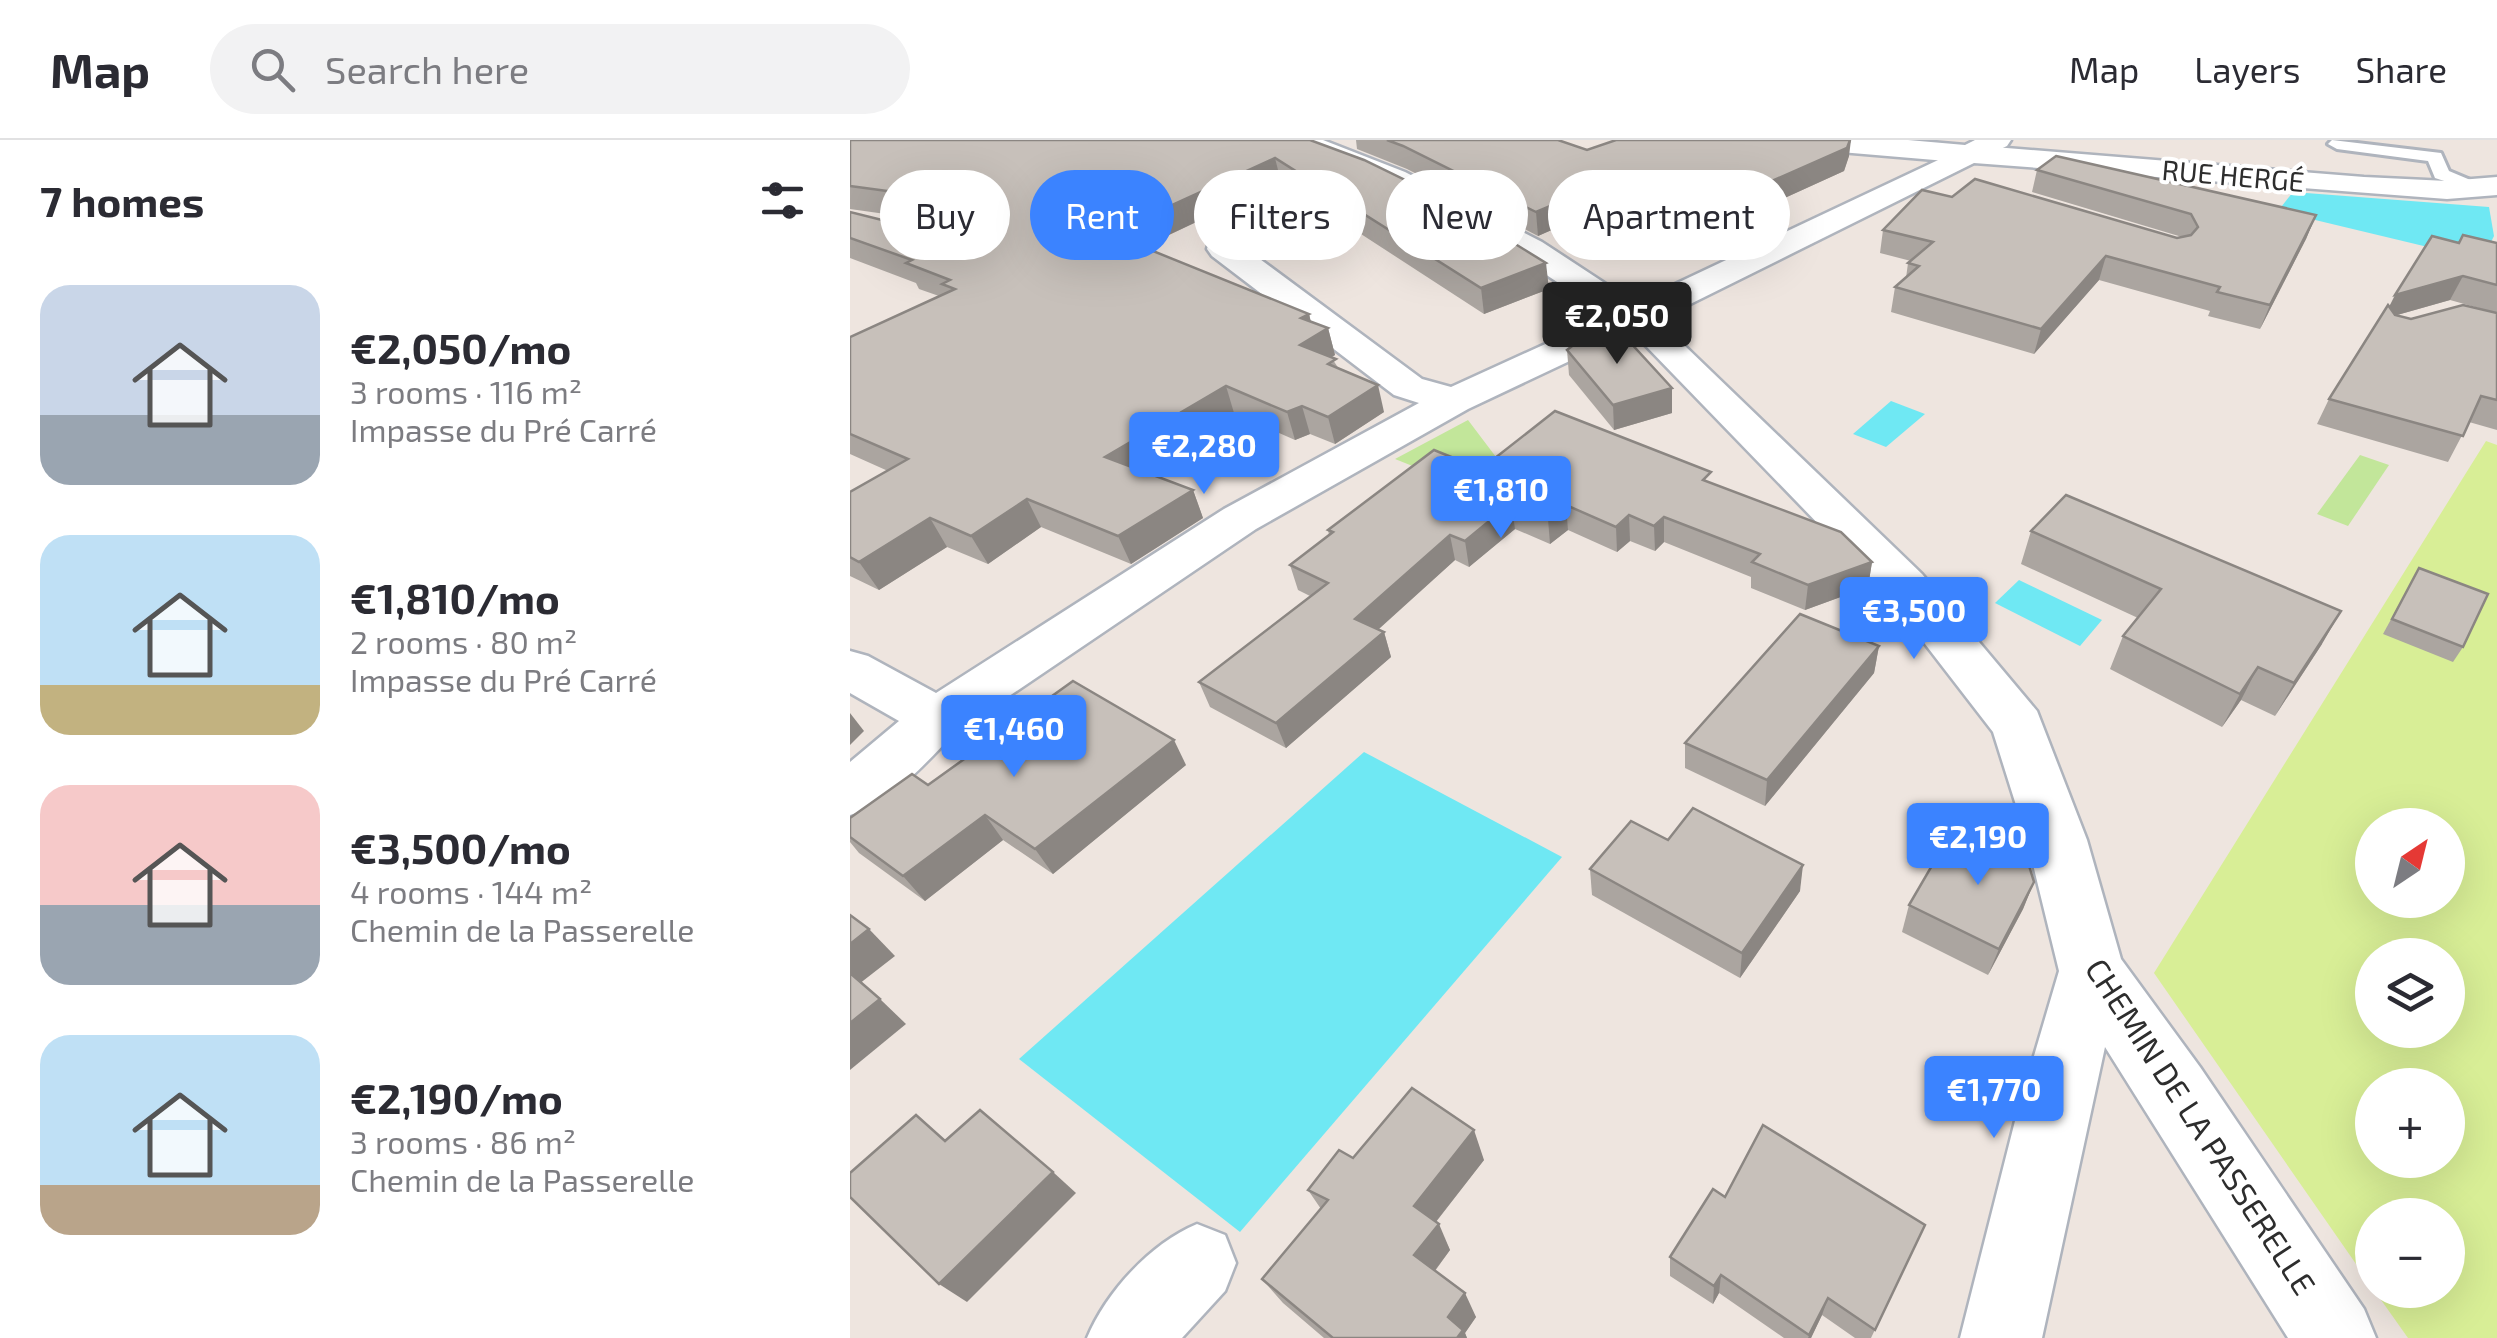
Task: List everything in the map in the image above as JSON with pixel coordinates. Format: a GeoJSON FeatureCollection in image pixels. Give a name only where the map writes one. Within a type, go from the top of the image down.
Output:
{"type":"FeatureCollection","features":[{"type":"Feature","properties":{"kind":"street","name":"CHEMIN DE LA PASSERELLE"},"geometry":{"type":"LineString","coordinates":[[1296,140],[1437,195],[1506,233],[1633,318],[1659,338],[1906,585],[2018,726],[2057,840],[2092,971],[2176,1091],[2335,1338]]}},
{"type":"Feature","properties":{"kind":"street","name":"RUE HERGÉ"},"geometry":{"type":"LineString","coordinates":[[1805,140],[1983,147],[2364,186],[2491,189]]}},
{"type":"Feature","properties":{"kind":"street"},"geometry":{"type":"LineString","coordinates":[[850,793],[894,760],[937,718],[1034,658],[1240,518],[1454,400],[1633,318],[1983,147]]}},
{"type":"Feature","properties":{"kind":"street"},"geometry":{"type":"LineString","coordinates":[[1928,174],[1974,188]]}},
{"type":"Feature","properties":{"kind":"street"},"geometry":{"type":"LineString","coordinates":[[1239,260],[1408,386],[1454,400]]}},
{"type":"Feature","properties":{"kind":"street"},"geometry":{"type":"LineString","coordinates":[[850,668],[937,718]]}},
{"type":"Feature","properties":{"kind":"street"},"geometry":{"type":"LineString","coordinates":[[2001,1338],[2052,1118],[2092,971]]}},
{"type":"Feature","properties":{"kind":"street"},"geometry":{"type":"LineString","coordinates":[[1128,1338],[1197,1264]]}},
{"type":"Feature","properties":{"kind":"lane"},"geometry":{"type":"LineString","coordinates":[[2338,144],[2439,148],[2441,174],[2491,189]]}},
{"type":"Feature","properties":{"kind":"green space"},"geometry":{"type":"Polygon","coordinates":[[[1468,420],[1499,461],[1570,529],[1395,459],[1468,420]]]}},
{"type":"Feature","properties":{"kind":"green space"},"geometry":{"type":"Polygon","coordinates":[[[2486,441],[2497,445],[2497,1338],[2408,1338],[2387,1308],[2465,1308],[2465,1198],[2355,1198],[2355,1263],[2154,973],[2486,441]]]}},
{"type":"Feature","properties":{"kind":"green space"},"geometry":{"type":"Polygon","coordinates":[[[2360,455],[2389,465],[2348,526],[2317,514],[2360,455]]]}},
{"type":"Feature","properties":{"kind":"water"},"geometry":{"type":"Polygon","coordinates":[[[2293,192],[2489,207],[2494,236],[2482,260],[2278,211],[2293,192]]]}},
{"type":"Feature","properties":{"kind":"water"},"geometry":{"type":"Polygon","coordinates":[[[1891,401],[1925,414],[1886,447],[1853,434],[1891,401]]]}},
{"type":"Feature","properties":{"kind":"water"},"geometry":{"type":"Polygon","coordinates":[[[2019,580],[2102,620],[2080,646],[1995,603],[2019,580]]]}},
{"type":"Feature","properties":{"kind":"water"},"geometry":{"type":"Polygon","coordinates":[[[1364,752],[1562,857],[1240,1232],[1019,1059],[1364,752]]]}},
{"type":"Feature","properties":{"kind":"building"},"geometry":{"type":"Polygon","coordinates":[[[850,140],[1310,140],[1364,160],[1386,171],[1386,228],[1366,215],[1366,170],[1294,170],[1275,158],[1249,170],[1194,170],[1194,195],[1174,204],[1174,170],[1030,170],[1030,260],[1174,259],[1309,314],[1301,318],[1328,328],[1300,345],[1336,359],[1328,364],[1378,385],[1328,417],[1302,406],[1287,412],[1226,386],[1105,457],[1193,490],[1118,536],[1027,499],[971,536],[930,518],[859,562],[850,557],[850,492],[908,459],[850,434],[850,337],[955,289],[942,284],[950,280],[906,263],[912,260],[1010,260],[1010,170],[880,170],[880,190],[850,186],[850,140]]]}},
{"type":"Feature","properties":{"kind":"building"},"geometry":{"type":"Polygon","coordinates":[[[1387,140],[1558,140],[1587,150],[1616,140],[1850,140],[1847,148],[1790,173],[1790,170],[1548,170],[1548,207],[1536,212],[1528,208],[1528,170],[1451,170],[1387,140]]]}},
{"type":"Feature","properties":{"kind":"building"},"geometry":{"type":"Polygon","coordinates":[[[2056,156],[2316,215],[2270,305],[2106,256],[2041,329],[1895,287],[1919,266],[1908,263],[1933,242],[1883,230],[1922,190],[1952,197],[1975,179],[2177,238],[2191,235],[2198,227],[2191,214],[2037,170],[2056,156]]]}},
{"type":"Feature","properties":{"kind":"building"},"geometry":{"type":"Polygon","coordinates":[[[850,212],[880,220],[880,249],[850,238],[850,212]]]}},
{"type":"Feature","properties":{"kind":"building"},"geometry":{"type":"Polygon","coordinates":[[[2463,235],[2497,243],[2497,285],[2463,276],[2395,295],[2432,236],[2459,243],[2463,235]]]}},
{"type":"Feature","properties":{"kind":"building"},"geometry":{"type":"Polygon","coordinates":[[[1528,252],[1546,263],[1481,288],[1437,260],[1528,260],[1528,252]]]}},
{"type":"Feature","properties":{"kind":"building"},"geometry":{"type":"Polygon","coordinates":[[[2388,305],[2395,315],[2411,319],[2463,305],[2497,313],[2497,400],[2481,396],[2463,436],[2329,399],[2388,305]]]}},
{"type":"Feature","properties":{"kind":"building"},"geometry":{"type":"Polygon","coordinates":[[[1597,327],[1618,340],[1626,338],[1672,388],[1613,405],[1567,350],[1597,327]]]}},
{"type":"Feature","properties":{"kind":"building"},"geometry":{"type":"Polygon","coordinates":[[[1555,411],[1711,472],[1703,480],[1841,532],[1872,562],[1808,585],[1752,562],[1760,554],[1664,517],[1654,526],[1629,515],[1616,527],[1566,505],[1548,519],[1511,503],[1465,541],[1450,535],[1355,619],[1384,632],[1276,723],[1199,682],[1328,583],[1290,565],[1333,532],[1328,530],[1434,450],[1481,469],[1555,411]]]}},
{"type":"Feature","properties":{"kind":"building"},"geometry":{"type":"Polygon","coordinates":[[[2066,495],[2341,611],[2294,683],[2258,667],[2240,694],[2123,636],[2161,589],[2031,531],[2066,495]]]}},
{"type":"Feature","properties":{"kind":"building"},"geometry":{"type":"Polygon","coordinates":[[[2419,568],[2488,594],[2463,647],[2392,619],[2419,568]]]}},
{"type":"Feature","properties":{"kind":"building"},"geometry":{"type":"Polygon","coordinates":[[[1800,614],[1879,646],[1767,780],[1685,743],[1800,614]]]}},
{"type":"Feature","properties":{"kind":"building"},"geometry":{"type":"Polygon","coordinates":[[[1073,681],[1174,740],[1035,849],[985,815],[903,876],[850,837],[850,818],[912,774],[928,785],[1073,681]]]}},
{"type":"Feature","properties":{"kind":"building"},"geometry":{"type":"Polygon","coordinates":[[[1693,808],[1803,865],[1742,953],[1590,869],[1631,821],[1668,840],[1693,808]]]}},
{"type":"Feature","properties":{"kind":"building"},"geometry":{"type":"Polygon","coordinates":[[[1968,833],[2022,843],[2034,882],[1999,949],[1909,905],[1941,850],[1955,856],[1968,833]]]}},
{"type":"Feature","properties":{"kind":"building"},"geometry":{"type":"Polygon","coordinates":[[[850,915],[869,929],[850,944],[850,915]]]}},
{"type":"Feature","properties":{"kind":"building"},"geometry":{"type":"Polygon","coordinates":[[[850,973],[880,999],[850,1023],[850,973]]]}},
{"type":"Feature","properties":{"kind":"building"},"geometry":{"type":"Polygon","coordinates":[[[1412,1088],[1474,1130],[1414,1206],[1439,1224],[1414,1255],[1465,1293],[1448,1317],[1463,1330],[1457,1338],[1333,1338],[1262,1279],[1328,1200],[1308,1190],[1339,1150],[1353,1158],[1412,1088]]]}},
{"type":"Feature","properties":{"kind":"building"},"geometry":{"type":"Polygon","coordinates":[[[980,1110],[1053,1172],[939,1284],[850,1197],[850,1173],[916,1115],[945,1141],[980,1110]]]}},
{"type":"Feature","properties":{"kind":"building"},"geometry":{"type":"Polygon","coordinates":[[[1763,1125],[1925,1225],[1875,1330],[1828,1298],[1809,1335],[1721,1275],[1714,1286],[1670,1257],[1713,1189],[1725,1197],[1763,1125]]]}}]}
